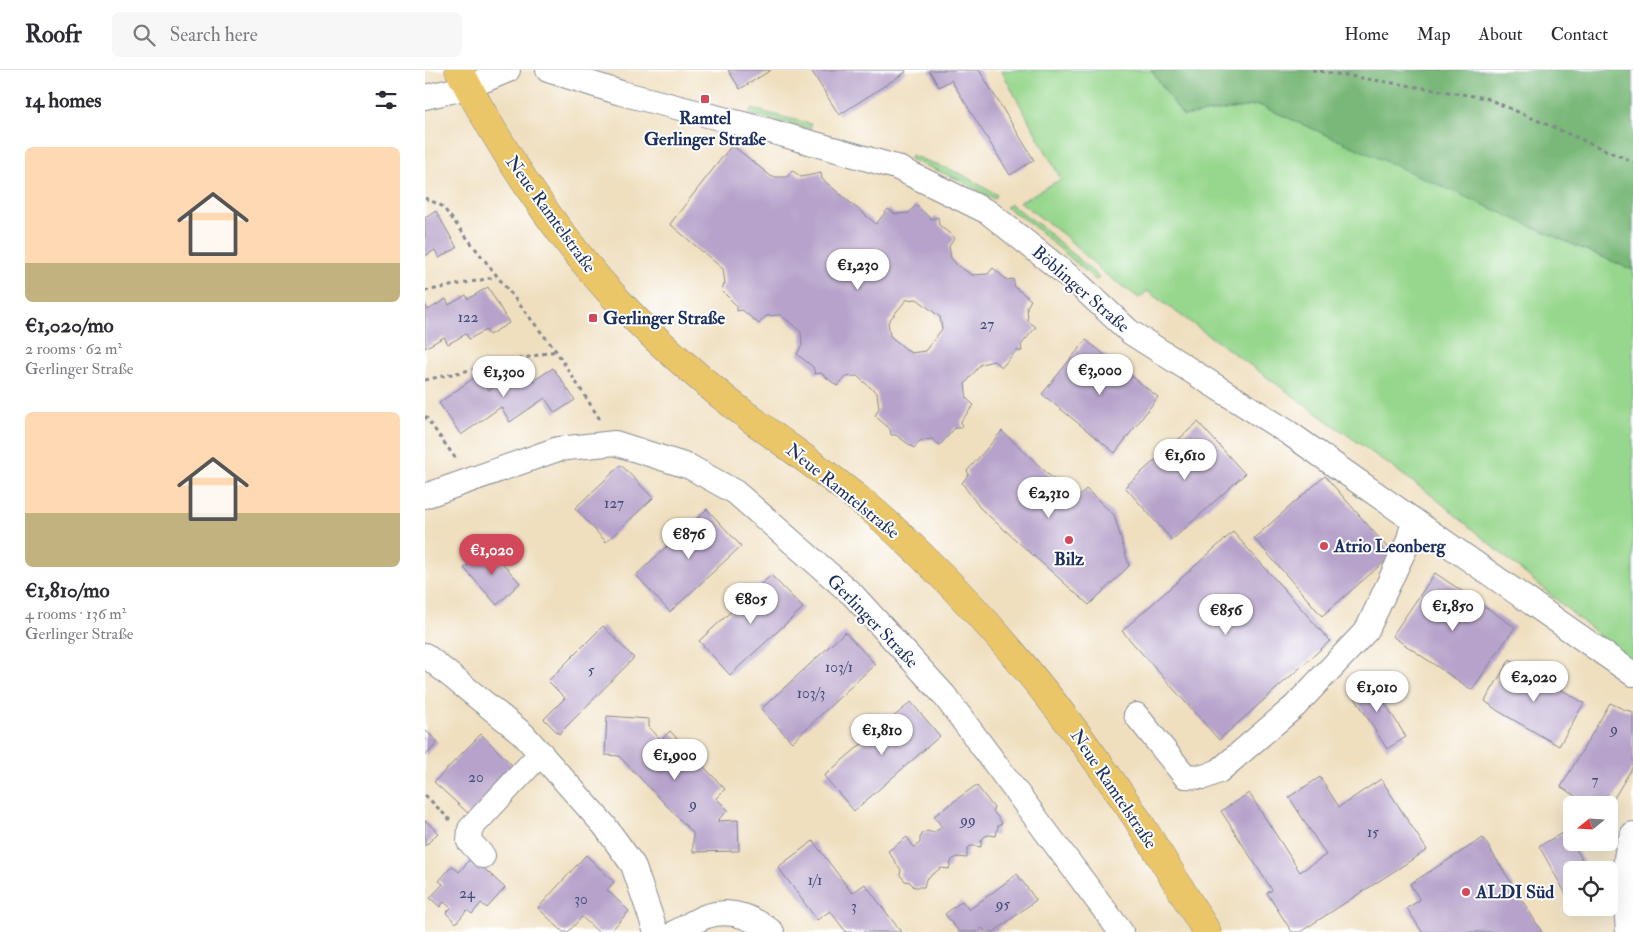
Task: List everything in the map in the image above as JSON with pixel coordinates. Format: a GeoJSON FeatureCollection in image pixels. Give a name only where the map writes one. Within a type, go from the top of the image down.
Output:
{"type":"FeatureCollection","features":[{"type":"Feature","properties":{"kind":"main road","name":"Neue Ramtelstraße"},"geometry":{"type":"LineString","coordinates":[[464,79],[505,151],[544,209],[578,255],[619,302],[669,351],[719,394],[863,502],[922,557],[986,623],[1061,712],[1133,814],[1207,932]]}},
{"type":"Feature","properties":{"kind":"street"},"geometry":{"type":"LineString","coordinates":[[425,96],[464,79],[508,70]]}},
{"type":"Feature","properties":{"kind":"street","name":"Böblinger Straße"},"geometry":{"type":"LineString","coordinates":[[548,70],[621,93],[770,131],[896,167],[988,212],[1076,282],[1130,332],[1289,433],[1633,674]]}},
{"type":"Feature","properties":{"kind":"street","name":"Gerlinger Straße"},"geometry":{"type":"LineString","coordinates":[[425,496],[558,449],[615,443],[690,467],[735,492],[853,595],[944,695],[1121,932]]}},
{"type":"Feature","properties":{"kind":"street"},"geometry":{"type":"LineString","coordinates":[[1136,714],[1185,776],[1204,777],[1219,771],[1295,706],[1367,630],[1408,542],[1414,520]]}},
{"type":"Feature","properties":{"kind":"street"},"geometry":{"type":"LineString","coordinates":[[425,655],[523,734],[604,825],[633,865],[656,932]]}},
{"type":"Feature","properties":{"kind":"street"},"geometry":{"type":"LineString","coordinates":[[483,856],[469,841],[470,829],[541,753]]}},
{"type":"Feature","properties":{"kind":"street"},"geometry":{"type":"LineString","coordinates":[[1628,932],[1625,887],[1629,842],[1633,834]]}},
{"type":"Feature","properties":{"kind":"street"},"geometry":{"type":"LineString","coordinates":[[676,932],[707,916],[727,912],[759,922],[772,932]]}},
{"type":"Feature","properties":{"kind":"path"},"geometry":{"type":"LineString","coordinates":[[1312,70],[1486,98],[1633,162]]}},
{"type":"Feature","properties":{"kind":"path"},"geometry":{"type":"LineString","coordinates":[[425,198],[442,206],[555,351],[615,443]]}},
{"type":"Feature","properties":{"kind":"path"},"geometry":{"type":"LineString","coordinates":[[425,291],[496,277]]}},
{"type":"Feature","properties":{"kind":"path"},"geometry":{"type":"LineString","coordinates":[[425,380],[555,351]]}},
{"type":"Feature","properties":{"kind":"path"},"geometry":{"type":"LineString","coordinates":[[425,416],[471,480]]}},
{"type":"Feature","properties":{"kind":"path"},"geometry":{"type":"LineString","coordinates":[[425,795],[456,827],[470,829]]}},
{"type":"Feature","properties":{"kind":"green space"},"geometry":{"type":"Polygon","coordinates":[[[1001,70],[1151,70],[1184,116],[1259,105],[1633,266],[1633,664],[1434,497],[1147,291],[1139,298],[1104,273],[1064,235],[1020,202],[1061,179],[1001,70]]]}},
{"type":"Feature","properties":{"kind":"green space"},"geometry":{"type":"Polygon","coordinates":[[[1151,70],[1633,70],[1633,270],[1259,105],[1183,116],[1151,70]]]}},
{"type":"Feature","properties":{"kind":"green space"},"geometry":{"type":"Polygon","coordinates":[[[751,109],[811,124],[810,129],[749,114],[751,109]]]}},
{"type":"Feature","properties":{"kind":"green space"},"geometry":{"type":"Polygon","coordinates":[[[911,155],[961,174],[997,195],[994,199],[960,180],[910,159],[911,155]]]}},
{"type":"Feature","properties":{"kind":"green space"},"geometry":{"type":"Polygon","coordinates":[[[1010,204],[1042,227],[1099,277],[1096,280],[1031,224],[1006,207],[1010,204]]]}},
{"type":"Feature","properties":{"kind":"building"},"geometry":{"type":"Polygon","coordinates":[[[728,70],[771,70],[740,89],[728,70]]]}},
{"type":"Feature","properties":{"kind":"building"},"geometry":{"type":"Polygon","coordinates":[[[811,70],[905,70],[906,72],[839,115],[811,70]]]}},
{"type":"Feature","properties":{"kind":"building"},"geometry":{"type":"Polygon","coordinates":[[[929,70],[979,70],[1034,160],[1010,175],[951,80],[939,87],[929,70]]]}},
{"type":"Feature","properties":{"kind":"building"},"geometry":{"type":"Polygon","coordinates":[[[732,145],[772,177],[787,177],[792,170],[801,177],[821,173],[822,179],[876,224],[888,209],[895,214],[909,213],[916,205],[931,219],[938,217],[939,225],[955,238],[949,246],[951,258],[958,266],[972,275],[988,274],[993,268],[1007,280],[1013,279],[1015,287],[1031,300],[1027,307],[1028,321],[1036,327],[1021,345],[1022,351],[1016,351],[1002,367],[994,361],[981,364],[965,384],[967,399],[974,405],[961,421],[962,428],[955,428],[940,445],[932,439],[920,441],[914,448],[896,435],[891,435],[890,429],[875,416],[879,408],[877,393],[857,376],[845,377],[837,386],[821,373],[815,374],[813,367],[797,354],[802,345],[801,332],[781,315],[766,316],[759,324],[742,310],[737,311],[737,306],[721,290],[725,283],[723,269],[670,224],[732,145]],[[917,299],[906,300],[888,322],[890,336],[911,353],[925,351],[942,329],[940,317],[917,299]]]}},
{"type":"Feature","properties":{"kind":"building"},"geometry":{"type":"Polygon","coordinates":[[[436,211],[457,248],[439,258],[435,250],[425,256],[425,218],[436,211]]]}},
{"type":"Feature","properties":{"kind":"building"},"geometry":{"type":"Polygon","coordinates":[[[488,287],[509,323],[489,335],[486,330],[469,339],[466,334],[448,344],[444,337],[425,348],[425,304],[428,310],[446,299],[449,305],[466,295],[468,299],[488,287]]]}},
{"type":"Feature","properties":{"kind":"building"},"geometry":{"type":"Polygon","coordinates":[[[1086,340],[1158,397],[1115,453],[1042,394],[1086,340]]]}},
{"type":"Feature","properties":{"kind":"building"},"geometry":{"type":"Polygon","coordinates":[[[523,367],[533,381],[553,368],[575,400],[555,413],[545,398],[510,422],[501,407],[461,435],[439,403],[478,375],[489,390],[523,367]]]}},
{"type":"Feature","properties":{"kind":"building"},"geometry":{"type":"Polygon","coordinates":[[[1198,422],[1245,474],[1172,540],[1125,487],[1198,422]]]}},
{"type":"Feature","properties":{"kind":"building","name":"Bilz"},"geometry":{"type":"Polygon","coordinates":[[[1002,431],[1076,500],[1086,489],[1114,515],[1129,566],[1089,605],[980,508],[962,483],[969,474],[967,471],[1002,431]]]}},
{"type":"Feature","properties":{"kind":"building"},"geometry":{"type":"Polygon","coordinates":[[[621,465],[653,498],[606,542],[575,508],[621,465]]]}},
{"type":"Feature","properties":{"kind":"building","name":"Atrio Leonberg"},"geometry":{"type":"Polygon","coordinates":[[[1325,476],[1393,554],[1322,616],[1254,538],[1325,476]]]}},
{"type":"Feature","properties":{"kind":"building"},"geometry":{"type":"Polygon","coordinates":[[[707,509],[741,546],[670,612],[636,575],[707,509]]]}},
{"type":"Feature","properties":{"kind":"building"},"geometry":{"type":"Polygon","coordinates":[[[1233,532],[1330,641],[1219,740],[1122,631],[1233,532]]]}},
{"type":"Feature","properties":{"kind":"building"},"geometry":{"type":"Polygon","coordinates":[[[488,547],[520,583],[497,605],[464,568],[488,547]]]}},
{"type":"Feature","properties":{"kind":"building"},"geometry":{"type":"Polygon","coordinates":[[[1435,573],[1515,627],[1472,690],[1392,636],[1435,573]]]}},
{"type":"Feature","properties":{"kind":"building"},"geometry":{"type":"Polygon","coordinates":[[[771,575],[803,608],[730,675],[699,641],[771,575]]]}},
{"type":"Feature","properties":{"kind":"building"},"geometry":{"type":"Polygon","coordinates":[[[603,626],[634,658],[559,734],[544,719],[565,698],[548,681],[603,626]]]}},
{"type":"Feature","properties":{"kind":"building"},"geometry":{"type":"Polygon","coordinates":[[[845,632],[875,664],[792,742],[761,709],[845,632]]]}},
{"type":"Feature","properties":{"kind":"building"},"geometry":{"type":"Polygon","coordinates":[[[1510,659],[1584,703],[1559,746],[1498,711],[1485,701],[1510,659]]]}},
{"type":"Feature","properties":{"kind":"building"},"geometry":{"type":"Polygon","coordinates":[[[1368,676],[1406,737],[1387,749],[1349,688],[1368,676]]]}},
{"type":"Feature","properties":{"kind":"building"},"geometry":{"type":"Polygon","coordinates":[[[911,702],[940,736],[854,811],[824,776],[911,702]]]}},
{"type":"Feature","properties":{"kind":"building"},"geometry":{"type":"Polygon","coordinates":[[[1610,703],[1633,712],[1633,766],[1615,796],[1576,796],[1561,787],[1610,703]]]}},
{"type":"Feature","properties":{"kind":"building"},"geometry":{"type":"Polygon","coordinates":[[[607,716],[649,719],[649,727],[661,740],[670,731],[725,789],[716,798],[728,810],[717,821],[738,820],[739,851],[693,852],[693,833],[619,756],[605,755],[607,716]]]}},
{"type":"Feature","properties":{"kind":"building"},"geometry":{"type":"Polygon","coordinates":[[[425,730],[438,742],[425,756],[425,730]]]}},
{"type":"Feature","properties":{"kind":"building"},"geometry":{"type":"Polygon","coordinates":[[[481,734],[518,771],[470,815],[434,782],[481,734]]]}},
{"type":"Feature","properties":{"kind":"building"},"geometry":{"type":"Polygon","coordinates":[[[1320,777],[1339,807],[1381,779],[1427,850],[1300,932],[1292,932],[1267,893],[1272,890],[1221,811],[1249,793],[1300,872],[1326,855],[1289,797],[1320,777]]]}},
{"type":"Feature","properties":{"kind":"building"},"geometry":{"type":"Polygon","coordinates":[[[977,786],[994,808],[993,811],[1002,823],[998,826],[996,836],[985,836],[981,841],[981,847],[970,846],[967,851],[967,858],[957,857],[952,860],[949,869],[941,868],[926,879],[924,887],[914,887],[910,882],[905,881],[900,875],[901,870],[888,851],[907,837],[914,847],[920,843],[923,833],[928,831],[933,833],[942,827],[934,816],[977,786]]]}},
{"type":"Feature","properties":{"kind":"building"},"geometry":{"type":"Polygon","coordinates":[[[425,820],[438,833],[425,846],[425,820]]]}},
{"type":"Feature","properties":{"kind":"building"},"geometry":{"type":"Polygon","coordinates":[[[1563,833],[1563,851],[1577,851],[1583,861],[1563,861],[1563,889],[1539,846],[1563,833]]]}},
{"type":"Feature","properties":{"kind":"building","name":"ALDI Süd"},"geometry":{"type":"Polygon","coordinates":[[[1483,838],[1542,932],[1422,932],[1407,908],[1420,900],[1410,884],[1483,838]]]}},
{"type":"Feature","properties":{"kind":"building"},"geometry":{"type":"Polygon","coordinates":[[[813,841],[852,893],[865,884],[901,932],[846,932],[830,911],[817,920],[778,867],[813,841]]]}},
{"type":"Feature","properties":{"kind":"building"},"geometry":{"type":"Polygon","coordinates":[[[586,855],[614,882],[607,890],[629,911],[610,932],[598,932],[582,917],[568,932],[563,932],[538,908],[586,855]]]}},
{"type":"Feature","properties":{"kind":"building"},"geometry":{"type":"Polygon","coordinates":[[[472,857],[505,888],[487,908],[481,903],[472,914],[467,910],[456,923],[446,913],[451,908],[444,902],[440,907],[430,898],[443,884],[439,881],[452,866],[459,872],[472,857]]]}},
{"type":"Feature","properties":{"kind":"building"},"geometry":{"type":"Polygon","coordinates":[[[1017,874],[1036,900],[994,932],[986,932],[982,928],[976,932],[959,932],[945,914],[962,901],[969,910],[1017,874]]]}},
{"type":"Feature","properties":{"kind":"place","name":"Ramtel Gerlinger Straße"},"geometry":{"type":"Point","coordinates":[705,99]}},
{"type":"Feature","properties":{"kind":"place","name":"Gerlinger Straße"},"geometry":{"type":"Point","coordinates":[593,318]}},
{"type":"Feature","properties":{"kind":"place","name":"Bilz"},"geometry":{"type":"Point","coordinates":[1069,540]}},
{"type":"Feature","properties":{"kind":"place","name":"Atrio Leonberg"},"geometry":{"type":"Point","coordinates":[1324,546]}},
{"type":"Feature","properties":{"kind":"place","name":"ALDI Süd"},"geometry":{"type":"Point","coordinates":[1466,892]}}]}
